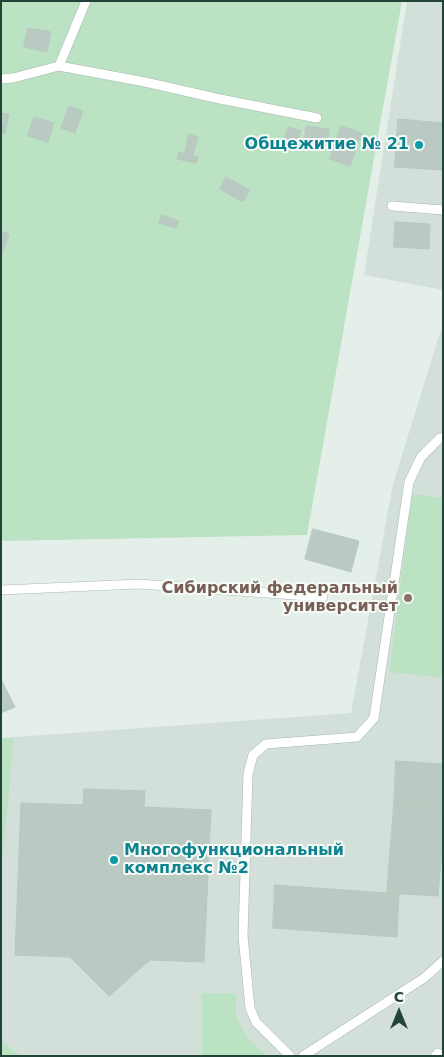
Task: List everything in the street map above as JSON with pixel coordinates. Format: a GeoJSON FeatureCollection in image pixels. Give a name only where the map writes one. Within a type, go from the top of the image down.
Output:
{"type":"FeatureCollection","features":[{"type":"Feature","properties":{"kind":"lane"},"geometry":{"type":"LineString","coordinates":[[59,66],[86,1]]}},
{"type":"Feature","properties":{"kind":"lane"},"geometry":{"type":"LineString","coordinates":[[1,79],[13,78],[59,66],[145,82],[220,100],[317,118]]}},
{"type":"Feature","properties":{"kind":"lane"},"geometry":{"type":"LineString","coordinates":[[392,206],[443,210]]}},
{"type":"Feature","properties":{"kind":"lane"},"geometry":{"type":"LineString","coordinates":[[290,1056],[256,1022],[250,1008],[243,936],[248,774],[253,755],[266,744],[357,737],[374,718],[408,482],[421,457],[440,438],[443,438]]}},
{"type":"Feature","properties":{"kind":"lane"},"geometry":{"type":"LineString","coordinates":[[1,590],[138,584],[323,597]]}},
{"type":"Feature","properties":{"kind":"lane"},"geometry":{"type":"LineString","coordinates":[[303,1056],[424,978],[443,961]]}},
{"type":"Feature","properties":{"kind":"shaded area"},"geometry":{"type":"Polygon","coordinates":[[[407,1],[443,1],[443,290],[364,275],[407,1]]]}},
{"type":"Feature","properties":{"kind":"shaded area","name":"Сибирский федеральный университет"},"geometry":{"type":"Polygon","coordinates":[[[443,323],[443,1056],[1,1056],[1,738],[351,713],[393,484],[443,323]]]}},
{"type":"Feature","properties":{"kind":"green space"},"geometry":{"type":"Polygon","coordinates":[[[1,1],[402,1],[307,535],[1,541],[1,1]]]}},
{"type":"Feature","properties":{"kind":"green space"},"geometry":{"type":"Polygon","coordinates":[[[412,494],[443,498],[443,678],[389,672],[412,494]]]}},
{"type":"Feature","properties":{"kind":"green space"},"geometry":{"type":"Polygon","coordinates":[[[1,738],[13,738],[1,869],[1,738]]]}},
{"type":"Feature","properties":{"kind":"green space"},"geometry":{"type":"Polygon","coordinates":[[[202,993],[236,994],[236,1016],[246,1036],[264,1054],[262,1056],[202,1056],[202,993]]]}},
{"type":"Feature","properties":{"kind":"green space"},"geometry":{"type":"Polygon","coordinates":[[[1,1041],[21,1056],[1,1056],[1,1041]]]}},
{"type":"Feature","properties":{"kind":"building"},"geometry":{"type":"Polygon","coordinates":[[[28,28],[51,32],[47,52],[24,47],[28,28]]]}},
{"type":"Feature","properties":{"kind":"building"},"geometry":{"type":"Polygon","coordinates":[[[69,106],[83,111],[75,133],[61,128],[69,106]]]}},
{"type":"Feature","properties":{"kind":"building"},"geometry":{"type":"Polygon","coordinates":[[[1,113],[9,114],[5,134],[1,133],[1,113]]]}},
{"type":"Feature","properties":{"kind":"building"},"geometry":{"type":"Polygon","coordinates":[[[34,117],[54,123],[48,142],[28,136],[34,117]]]}},
{"type":"Feature","properties":{"kind":"building","name":"Общежитие № 21"},"geometry":{"type":"Polygon","coordinates":[[[398,119],[443,123],[443,170],[395,167],[398,119]]]}},
{"type":"Feature","properties":{"kind":"building"},"geometry":{"type":"Polygon","coordinates":[[[306,126],[329,129],[328,140],[305,138],[306,126]]]}},
{"type":"Feature","properties":{"kind":"building"},"geometry":{"type":"Polygon","coordinates":[[[341,126],[362,133],[350,166],[330,159],[341,126]]]}},
{"type":"Feature","properties":{"kind":"building"},"geometry":{"type":"Polygon","coordinates":[[[288,127],[301,131],[295,149],[283,145],[288,127]]]}},
{"type":"Feature","properties":{"kind":"building"},"geometry":{"type":"Polygon","coordinates":[[[189,134],[198,137],[193,156],[198,157],[196,163],[177,159],[179,152],[184,154],[189,134]]]}},
{"type":"Feature","properties":{"kind":"building"},"geometry":{"type":"Polygon","coordinates":[[[226,177],[250,190],[243,202],[220,189],[226,177]]]}},
{"type":"Feature","properties":{"kind":"building"},"geometry":{"type":"Polygon","coordinates":[[[162,215],[179,221],[176,228],[159,223],[162,215]]]}},
{"type":"Feature","properties":{"kind":"building"},"geometry":{"type":"Polygon","coordinates":[[[395,222],[430,224],[429,249],[394,247],[395,222]]]}},
{"type":"Feature","properties":{"kind":"building"},"geometry":{"type":"Polygon","coordinates":[[[1,231],[9,234],[1,257],[1,231]]]}},
{"type":"Feature","properties":{"kind":"building"},"geometry":{"type":"Polygon","coordinates":[[[313,529],[359,541],[351,572],[305,559],[313,529]]]}},
{"type":"Feature","properties":{"kind":"building"},"geometry":{"type":"Polygon","coordinates":[[[1,679],[15,707],[1,713],[1,679]]]}},
{"type":"Feature","properties":{"kind":"building"},"geometry":{"type":"Polygon","coordinates":[[[396,761],[443,764],[443,808],[394,805],[396,761]]]}},
{"type":"Feature","properties":{"kind":"building","name":"Многофункциональный комплекс №2"},"geometry":{"type":"Polygon","coordinates":[[[84,789],[145,791],[144,807],[211,810],[204,962],[150,960],[109,996],[70,957],[15,955],[21,803],[83,805],[84,789]]]}},
{"type":"Feature","properties":{"kind":"building"},"geometry":{"type":"Polygon","coordinates":[[[394,805],[443,808],[443,837],[438,896],[387,893],[394,805]]]}},
{"type":"Feature","properties":{"kind":"building"},"geometry":{"type":"Polygon","coordinates":[[[275,885],[399,894],[397,937],[273,928],[275,885]]]}},
{"type":"Feature","properties":{"kind":"place","name":"Общежитие № 21"},"geometry":{"type":"Point","coordinates":[419,145]}},
{"type":"Feature","properties":{"kind":"place","name":"Сибирский федеральный университет"},"geometry":{"type":"Point","coordinates":[408,598]}},
{"type":"Feature","properties":{"kind":"place","name":"Многофункциональный комплекс №2"},"geometry":{"type":"Point","coordinates":[114,860]}}]}
